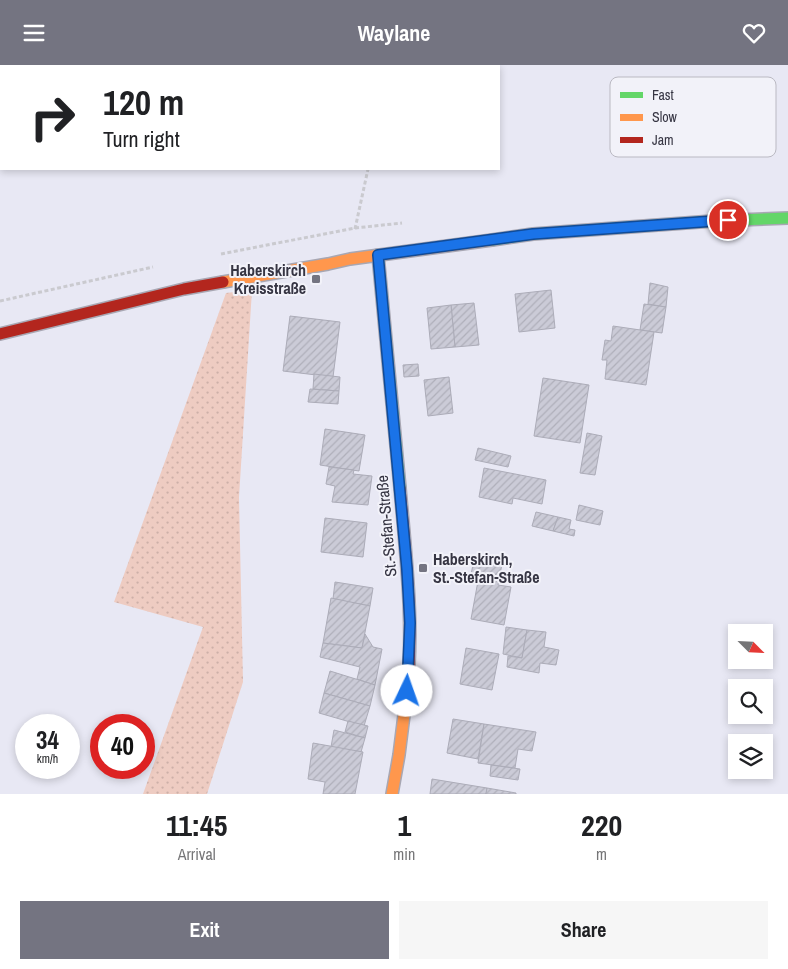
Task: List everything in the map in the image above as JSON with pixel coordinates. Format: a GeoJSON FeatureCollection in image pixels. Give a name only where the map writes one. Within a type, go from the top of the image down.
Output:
{"type":"FeatureCollection","features":[{"type":"Feature","properties":{"kind":"main road"},"geometry":{"type":"LineString","coordinates":[[0,334],[184,289],[350,259],[533,234],[713,221],[788,218]]}},
{"type":"Feature","properties":{"kind":"main road","name":"St.-Stefan-Straße"},"geometry":{"type":"LineString","coordinates":[[378,255],[407,569],[410,623],[407,691],[392,794]]}},
{"type":"Feature","properties":{"kind":"path"},"geometry":{"type":"LineString","coordinates":[[356,233],[355,228],[368,170]]}},
{"type":"Feature","properties":{"kind":"shaded area"},"geometry":{"type":"Polygon","coordinates":[[[252,290],[239,497],[243,682],[207,794],[143,794],[148,779],[155,779],[155,761],[203,627],[114,602],[226,293],[252,290]]]}},
{"type":"Feature","properties":{"kind":"building"},"geometry":{"type":"Polygon","coordinates":[[[650,283],[668,287],[666,307],[648,304],[650,283]]]}},
{"type":"Feature","properties":{"kind":"building"},"geometry":{"type":"Polygon","coordinates":[[[551,290],[555,328],[519,332],[515,294],[551,290]]]}},
{"type":"Feature","properties":{"kind":"building"},"geometry":{"type":"Polygon","coordinates":[[[474,303],[479,345],[455,347],[451,305],[474,303]]]}},
{"type":"Feature","properties":{"kind":"building"},"geometry":{"type":"Polygon","coordinates":[[[644,304],[666,307],[662,333],[640,330],[644,304]]]}},
{"type":"Feature","properties":{"kind":"building"},"geometry":{"type":"Polygon","coordinates":[[[451,305],[455,347],[431,349],[427,308],[451,305]]]}},
{"type":"Feature","properties":{"kind":"building"},"geometry":{"type":"Polygon","coordinates":[[[290,316],[340,322],[333,377],[283,371],[290,316]]]}},
{"type":"Feature","properties":{"kind":"building"},"geometry":{"type":"Polygon","coordinates":[[[613,326],[654,332],[646,385],[605,379],[607,360],[602,360],[605,340],[611,341],[613,326]]]}},
{"type":"Feature","properties":{"kind":"building"},"geometry":{"type":"Polygon","coordinates":[[[418,364],[419,376],[404,377],[403,365],[418,364]]]}},
{"type":"Feature","properties":{"kind":"building"},"geometry":{"type":"Polygon","coordinates":[[[314,374],[340,377],[339,391],[313,389],[314,374]]]}},
{"type":"Feature","properties":{"kind":"building"},"geometry":{"type":"Polygon","coordinates":[[[449,377],[453,413],[428,416],[424,380],[449,377]]]}},
{"type":"Feature","properties":{"kind":"building"},"geometry":{"type":"Polygon","coordinates":[[[543,378],[589,385],[580,443],[534,436],[543,378]]]}},
{"type":"Feature","properties":{"kind":"building"},"geometry":{"type":"Polygon","coordinates":[[[310,389],[339,391],[338,404],[308,402],[310,389]]]}},
{"type":"Feature","properties":{"kind":"building"},"geometry":{"type":"Polygon","coordinates":[[[325,429],[365,435],[359,471],[320,465],[325,429]]]}},
{"type":"Feature","properties":{"kind":"building"},"geometry":{"type":"Polygon","coordinates":[[[587,433],[602,436],[595,475],[580,473],[587,433]]]}},
{"type":"Feature","properties":{"kind":"building"},"geometry":{"type":"Polygon","coordinates":[[[478,448],[511,456],[508,467],[475,460],[478,448]]]}},
{"type":"Feature","properties":{"kind":"building"},"geometry":{"type":"Polygon","coordinates":[[[329,467],[354,470],[353,474],[372,476],[368,505],[332,502],[335,486],[326,484],[329,467]]]}},
{"type":"Feature","properties":{"kind":"building"},"geometry":{"type":"Polygon","coordinates":[[[484,468],[546,480],[542,504],[513,498],[512,504],[479,497],[484,468]]]}},
{"type":"Feature","properties":{"kind":"building"},"geometry":{"type":"Polygon","coordinates":[[[579,505],[603,511],[600,525],[576,520],[579,505]]]}},
{"type":"Feature","properties":{"kind":"building"},"geometry":{"type":"Polygon","coordinates":[[[536,512],[558,517],[553,531],[532,526],[536,512]]]}},
{"type":"Feature","properties":{"kind":"building"},"geometry":{"type":"Polygon","coordinates":[[[558,517],[571,520],[569,529],[575,530],[574,536],[553,531],[558,517]]]}},
{"type":"Feature","properties":{"kind":"building"},"geometry":{"type":"Polygon","coordinates":[[[325,518],[367,523],[363,557],[321,552],[325,518]]]}},
{"type":"Feature","properties":{"kind":"building"},"geometry":{"type":"Polygon","coordinates":[[[474,560],[502,564],[498,585],[511,587],[504,625],[471,619],[478,581],[470,579],[474,560]]]}},
{"type":"Feature","properties":{"kind":"building"},"geometry":{"type":"Polygon","coordinates":[[[335,582],[373,588],[370,606],[333,599],[335,582]]]}},
{"type":"Feature","properties":{"kind":"building"},"geometry":{"type":"Polygon","coordinates":[[[331,598],[370,606],[362,648],[323,643],[331,598]]]}},
{"type":"Feature","properties":{"kind":"building"},"geometry":{"type":"Polygon","coordinates":[[[506,627],[527,630],[522,658],[503,654],[506,627]]]}},
{"type":"Feature","properties":{"kind":"building"},"geometry":{"type":"Polygon","coordinates":[[[527,630],[546,632],[544,647],[559,650],[556,665],[540,663],[539,673],[507,667],[508,656],[522,658],[527,630]]]}},
{"type":"Feature","properties":{"kind":"building"},"geometry":{"type":"Polygon","coordinates":[[[365,634],[373,647],[382,649],[375,685],[357,679],[360,667],[320,657],[323,643],[362,648],[365,634]]]}},
{"type":"Feature","properties":{"kind":"building"},"geometry":{"type":"Polygon","coordinates":[[[466,648],[499,654],[492,690],[460,684],[466,648]]]}},
{"type":"Feature","properties":{"kind":"building"},"geometry":{"type":"Polygon","coordinates":[[[330,671],[375,685],[370,706],[324,693],[330,671]]]}},
{"type":"Feature","properties":{"kind":"building"},"geometry":{"type":"Polygon","coordinates":[[[324,693],[370,706],[364,726],[319,713],[324,693]]]}},
{"type":"Feature","properties":{"kind":"building"},"geometry":{"type":"Polygon","coordinates":[[[453,719],[484,724],[478,759],[447,753],[453,719]]]}},
{"type":"Feature","properties":{"kind":"building"},"geometry":{"type":"Polygon","coordinates":[[[348,721],[368,726],[365,738],[345,732],[348,721]]]}},
{"type":"Feature","properties":{"kind":"building"},"geometry":{"type":"Polygon","coordinates":[[[484,724],[536,732],[532,751],[518,749],[515,768],[478,763],[484,724]]]}},
{"type":"Feature","properties":{"kind":"building"},"geometry":{"type":"Polygon","coordinates":[[[334,730],[365,738],[361,752],[331,747],[334,730]]]}},
{"type":"Feature","properties":{"kind":"building"},"geometry":{"type":"Polygon","coordinates":[[[313,743],[363,752],[355,794],[323,794],[325,782],[308,779],[313,743]]]}},
{"type":"Feature","properties":{"kind":"building"},"geometry":{"type":"Polygon","coordinates":[[[491,765],[520,769],[518,780],[490,776],[491,765]]]}},
{"type":"Feature","properties":{"kind":"building"},"geometry":{"type":"Polygon","coordinates":[[[432,779],[487,788],[486,794],[430,794],[432,779]]]}},
{"type":"Feature","properties":{"kind":"building"},"geometry":{"type":"Polygon","coordinates":[[[487,788],[516,793],[516,794],[486,794],[487,788]]]}},
{"type":"Feature","properties":{"kind":"traffic: fast"},"geometry":{"type":"LineString","coordinates":[[492,240],[533,234],[713,221],[788,218]]}},
{"type":"Feature","properties":{"kind":"traffic: fast"},"geometry":{"type":"LineString","coordinates":[[378,255],[400,488]]}},
{"type":"Feature","properties":{"kind":"traffic: slow"},"geometry":{"type":"LineString","coordinates":[[223,282],[350,259],[492,240]]}},
{"type":"Feature","properties":{"kind":"traffic: slow"},"geometry":{"type":"LineString","coordinates":[[392,794],[406,699]]}},
{"type":"Feature","properties":{"kind":"traffic: jam"},"geometry":{"type":"LineString","coordinates":[[0,334],[184,289],[223,282]]}},
{"type":"Feature","properties":{"kind":"traffic: jam"},"geometry":{"type":"LineString","coordinates":[[400,488],[410,620],[409,673],[406,699]]}},
{"type":"Feature","properties":{"kind":"place","name":"Haberskirch Kreisstraße"},"geometry":{"type":"Point","coordinates":[316,279]}},
{"type":"Feature","properties":{"kind":"place","name":"Haberskirch, St.-Stefan-Straße"},"geometry":{"type":"Point","coordinates":[423,568]}},
{"type":"Feature","properties":{"kind":"route"},"geometry":{"type":"LineString","coordinates":[[407,691],[410,623],[407,569],[378,255],[533,234],[728,220]]}}]}
